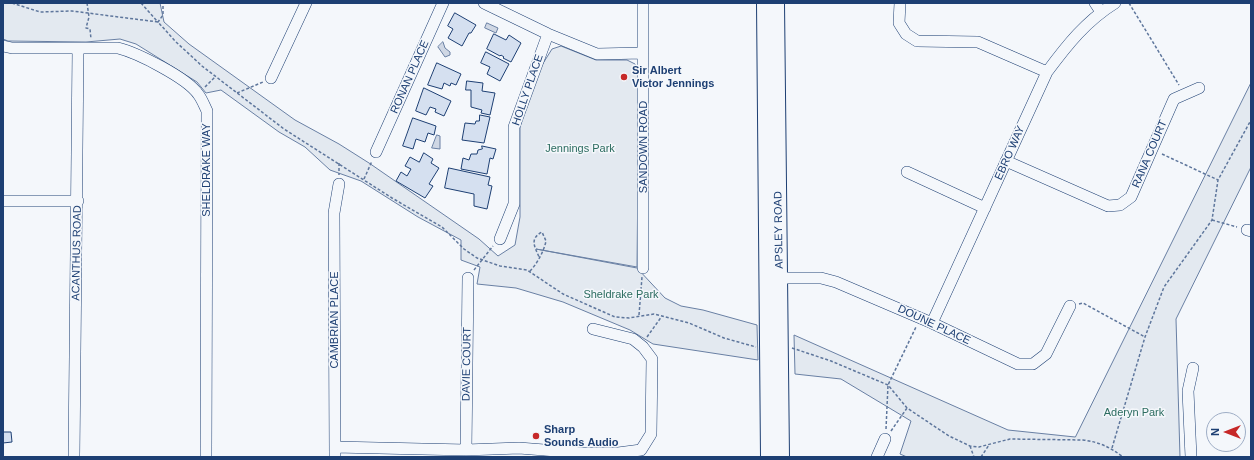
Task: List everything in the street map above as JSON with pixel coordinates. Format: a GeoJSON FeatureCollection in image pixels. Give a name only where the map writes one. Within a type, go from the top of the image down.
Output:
{"type":"FeatureCollection","features":[{"type":"Feature","properties":{"kind":"main road","name":"APSLEY ROAD"},"geometry":{"type":"LineString","coordinates":[[764,3],[782,457]]}},
{"type":"Feature","properties":{"kind":"main road","name":"APSLEY ROAD"},"geometry":{"type":"LineString","coordinates":[[768,457],[774,278],[777,3]]}},
{"type":"Feature","properties":{"kind":"street"},"geometry":{"type":"LineString","coordinates":[[271,78],[306,3]]}},
{"type":"Feature","properties":{"kind":"street","name":"RONAN PLACE"},"geometry":{"type":"LineString","coordinates":[[376,152],[443,3]]}},
{"type":"Feature","properties":{"kind":"street"},"geometry":{"type":"LineString","coordinates":[[484,3],[548,34],[597,54],[643,53]]}},
{"type":"Feature","properties":{"kind":"street","name":"SANDOWN ROAD"},"geometry":{"type":"LineString","coordinates":[[643,3],[643,268]]}},
{"type":"Feature","properties":{"kind":"street"},"geometry":{"type":"LineString","coordinates":[[900,3],[899,23],[906,34],[917,41],[978,42],[1046,72]]}},
{"type":"Feature","properties":{"kind":"street","name":"EBRO WAY"},"geometry":{"type":"LineString","coordinates":[[932,323],[1046,72],[1098,8],[1115,3]]}},
{"type":"Feature","properties":{"kind":"street","name":"HOLLY PLACE"},"geometry":{"type":"LineString","coordinates":[[500,239],[514,204],[514,127],[548,34]]}},
{"type":"Feature","properties":{"kind":"street","name":"SHELDRAKE WAY"},"geometry":{"type":"LineString","coordinates":[[3,46],[12,48],[118,48],[134,52],[190,86],[198,94],[207,111],[206,457]]}},
{"type":"Feature","properties":{"kind":"street","name":"ACANTHUS ROAD"},"geometry":{"type":"LineString","coordinates":[[74,457],[78,201],[78,49]]}},
{"type":"Feature","properties":{"kind":"street","name":"RANA COURT"},"geometry":{"type":"LineString","coordinates":[[1006,161],[1108,206],[1120,205],[1131,197],[1174,99],[1199,88]]}},
{"type":"Feature","properties":{"kind":"street"},"geometry":{"type":"LineString","coordinates":[[907,172],[985,208]]}},
{"type":"Feature","properties":{"kind":"street","name":"CAMBRIAN PLACE"},"geometry":{"type":"LineString","coordinates":[[335,452],[334,213],[339,184]]}},
{"type":"Feature","properties":{"kind":"street"},"geometry":{"type":"LineString","coordinates":[[3,201],[78,201]]}},
{"type":"Feature","properties":{"kind":"street","name":"DAVIE COURT"},"geometry":{"type":"LineString","coordinates":[[466,450],[468,278]]}},
{"type":"Feature","properties":{"kind":"street","name":"DOUNE PLACE"},"geometry":{"type":"LineString","coordinates":[[774,278],[828,280],[932,323],[1018,364],[1033,364],[1046,354],[1070,306]]}},
{"type":"Feature","properties":{"kind":"street"},"geometry":{"type":"LineString","coordinates":[[335,452],[519,448],[537,453],[618,453],[641,450],[650,434],[652,359],[643,347],[633,339],[593,329]]}},
{"type":"Feature","properties":{"kind":"street"},"geometry":{"type":"LineString","coordinates":[[1191,457],[1188,391],[1193,368]]}},
{"type":"Feature","properties":{"kind":"street"},"geometry":{"type":"LineString","coordinates":[[877,457],[885,439]]}},
{"type":"Feature","properties":{"kind":"path"},"geometry":{"type":"LineString","coordinates":[[12,3],[40,12],[64,10],[158,22]]}},
{"type":"Feature","properties":{"kind":"path"},"geometry":{"type":"LineString","coordinates":[[87,3],[89,13],[86,28],[90,29],[92,43]]}},
{"type":"Feature","properties":{"kind":"path"},"geometry":{"type":"LineString","coordinates":[[141,3],[175,42],[215,77],[284,129],[442,227],[464,249],[477,258],[500,266],[520,268],[530,271],[562,294],[615,317],[629,318],[639,315],[654,314],[703,328],[741,344],[762,347]]}},
{"type":"Feature","properties":{"kind":"path"},"geometry":{"type":"LineString","coordinates":[[158,22],[163,15],[163,3]]}},
{"type":"Feature","properties":{"kind":"path"},"geometry":{"type":"LineString","coordinates":[[1129,3],[1184,94]]}},
{"type":"Feature","properties":{"kind":"path"},"geometry":{"type":"LineString","coordinates":[[198,94],[215,77]]}},
{"type":"Feature","properties":{"kind":"path"},"geometry":{"type":"LineString","coordinates":[[237,93],[271,78]]}},
{"type":"Feature","properties":{"kind":"path"},"geometry":{"type":"LineString","coordinates":[[1112,448],[1144,337],[1164,287],[1212,220],[1218,180],[1251,120]]}},
{"type":"Feature","properties":{"kind":"path"},"geometry":{"type":"LineString","coordinates":[[1152,149],[1218,180]]}},
{"type":"Feature","properties":{"kind":"path"},"geometry":{"type":"LineString","coordinates":[[364,179],[376,152]]}},
{"type":"Feature","properties":{"kind":"path"},"geometry":{"type":"LineString","coordinates":[[1212,220],[1249,230]]}},
{"type":"Feature","properties":{"kind":"path"},"geometry":{"type":"LineString","coordinates":[[530,271],[535,266],[539,257],[546,241],[542,232],[534,239],[533,243],[539,257]]}},
{"type":"Feature","properties":{"kind":"path"},"geometry":{"type":"LineString","coordinates":[[468,278],[482,259],[500,239]]}},
{"type":"Feature","properties":{"kind":"path"},"geometry":{"type":"LineString","coordinates":[[639,315],[643,268]]}},
{"type":"Feature","properties":{"kind":"path"},"geometry":{"type":"LineString","coordinates":[[1070,306],[1083,303],[1144,337]]}},
{"type":"Feature","properties":{"kind":"path"},"geometry":{"type":"LineString","coordinates":[[643,347],[647,337],[662,316]]}},
{"type":"Feature","properties":{"kind":"path"},"geometry":{"type":"LineString","coordinates":[[885,439],[888,385],[920,318]]}},
{"type":"Feature","properties":{"kind":"path"},"geometry":{"type":"LineString","coordinates":[[791,348],[796,348],[824,358],[888,385],[907,408],[948,436],[970,446],[979,447],[1010,439],[1083,440],[1094,441],[1112,448],[1123,457]]}},
{"type":"Feature","properties":{"kind":"path"},"geometry":{"type":"LineString","coordinates":[[885,439],[907,408]]}},
{"type":"Feature","properties":{"kind":"path"},"geometry":{"type":"LineString","coordinates":[[981,457],[989,445]]}},
{"type":"Feature","properties":{"kind":"path"},"geometry":{"type":"LineString","coordinates":[[970,446],[974,457]]}},
{"type":"Feature","properties":{"kind":"green space"},"geometry":{"type":"Polygon","coordinates":[[[3,3],[160,3],[164,22],[189,44],[295,120],[339,144],[369,163],[479,239],[498,256],[515,245],[520,217],[520,127],[526,103],[542,65],[552,49],[561,46],[596,60],[627,60],[635,64],[639,72],[637,267],[536,249],[637,268],[665,298],[681,306],[703,310],[757,325],[758,360],[653,344],[630,330],[563,302],[516,288],[477,284],[480,267],[461,260],[461,240],[418,217],[361,181],[330,170],[305,147],[279,132],[221,90],[206,93],[197,82],[136,44],[120,39],[86,42],[8,41],[3,39],[3,3]]]}},
{"type":"Feature","properties":{"kind":"green space","name":"Aderyn Park"},"geometry":{"type":"Polygon","coordinates":[[[1251,83],[1251,167],[1176,319],[1180,457],[907,457],[900,454],[911,421],[841,379],[795,374],[794,335],[1008,430],[1075,437],[1251,83]]]}},
{"type":"Feature","properties":{"kind":"shaded area"},"geometry":{"type":"Polygon","coordinates":[[[487,23],[498,28],[496,33],[485,28],[487,23]]]}},
{"type":"Feature","properties":{"kind":"shaded area"},"geometry":{"type":"Polygon","coordinates":[[[443,42],[445,48],[450,52],[450,55],[445,57],[438,47],[443,42]]]}},
{"type":"Feature","properties":{"kind":"shaded area"},"geometry":{"type":"Polygon","coordinates":[[[437,135],[440,136],[440,149],[432,148],[437,135]]]}},
{"type":"Feature","properties":{"kind":"building"},"geometry":{"type":"Polygon","coordinates":[[[455,13],[476,25],[471,33],[469,33],[462,46],[448,38],[453,29],[448,26],[455,13]]]}},
{"type":"Feature","properties":{"kind":"building"},"geometry":{"type":"Polygon","coordinates":[[[494,34],[506,40],[509,35],[521,43],[511,62],[503,58],[504,57],[501,55],[500,56],[487,49],[494,34]]]}},
{"type":"Feature","properties":{"kind":"building"},"geometry":{"type":"Polygon","coordinates":[[[486,52],[509,64],[500,81],[487,74],[490,67],[481,63],[486,52]]]}},
{"type":"Feature","properties":{"kind":"building"},"geometry":{"type":"Polygon","coordinates":[[[437,63],[461,74],[456,85],[451,83],[450,86],[444,83],[442,89],[428,85],[437,63]]]}},
{"type":"Feature","properties":{"kind":"building"},"geometry":{"type":"Polygon","coordinates":[[[467,81],[483,83],[482,91],[495,93],[490,115],[481,113],[482,110],[471,107],[471,90],[466,90],[467,81]]]}},
{"type":"Feature","properties":{"kind":"building"},"geometry":{"type":"Polygon","coordinates":[[[424,88],[451,101],[444,116],[435,112],[436,109],[430,107],[426,115],[416,111],[424,88]]]}},
{"type":"Feature","properties":{"kind":"building"},"geometry":{"type":"Polygon","coordinates":[[[480,115],[490,117],[484,143],[462,140],[465,123],[475,124],[476,121],[479,121],[480,115]]]}},
{"type":"Feature","properties":{"kind":"building"},"geometry":{"type":"Polygon","coordinates":[[[413,118],[436,126],[434,135],[428,133],[425,142],[416,139],[413,149],[403,146],[413,118]]]}},
{"type":"Feature","properties":{"kind":"building"},"geometry":{"type":"Polygon","coordinates":[[[482,146],[496,149],[493,159],[490,158],[487,174],[461,169],[463,158],[469,160],[471,154],[477,154],[478,150],[482,149],[482,146]]]}},
{"type":"Feature","properties":{"kind":"building"},"geometry":{"type":"Polygon","coordinates":[[[424,153],[433,159],[431,163],[439,168],[429,184],[433,186],[425,198],[396,181],[401,172],[407,176],[411,169],[405,166],[410,157],[419,162],[424,153]]]}},
{"type":"Feature","properties":{"kind":"building"},"geometry":{"type":"Polygon","coordinates":[[[449,168],[490,177],[488,185],[492,186],[487,209],[474,206],[474,194],[445,188],[449,168]]]}},
{"type":"Feature","properties":{"kind":"building"},"geometry":{"type":"Polygon","coordinates":[[[3,432],[11,432],[12,442],[3,443],[3,432]]]}},
{"type":"Feature","properties":{"kind":"place","name":"Sir Albert Victor Jennings"},"geometry":{"type":"Point","coordinates":[624,77]}},
{"type":"Feature","properties":{"kind":"place","name":"Sharp Sounds Audio"},"geometry":{"type":"Point","coordinates":[536,436]}},
{"type":"Feature","properties":{"kind":"park label","name":"Jennings Park"},"geometry":{"type":"Point","coordinates":[580,149]}},
{"type":"Feature","properties":{"kind":"park label","name":"Sheldrake Park"},"geometry":{"type":"Point","coordinates":[621,295]}}]}
